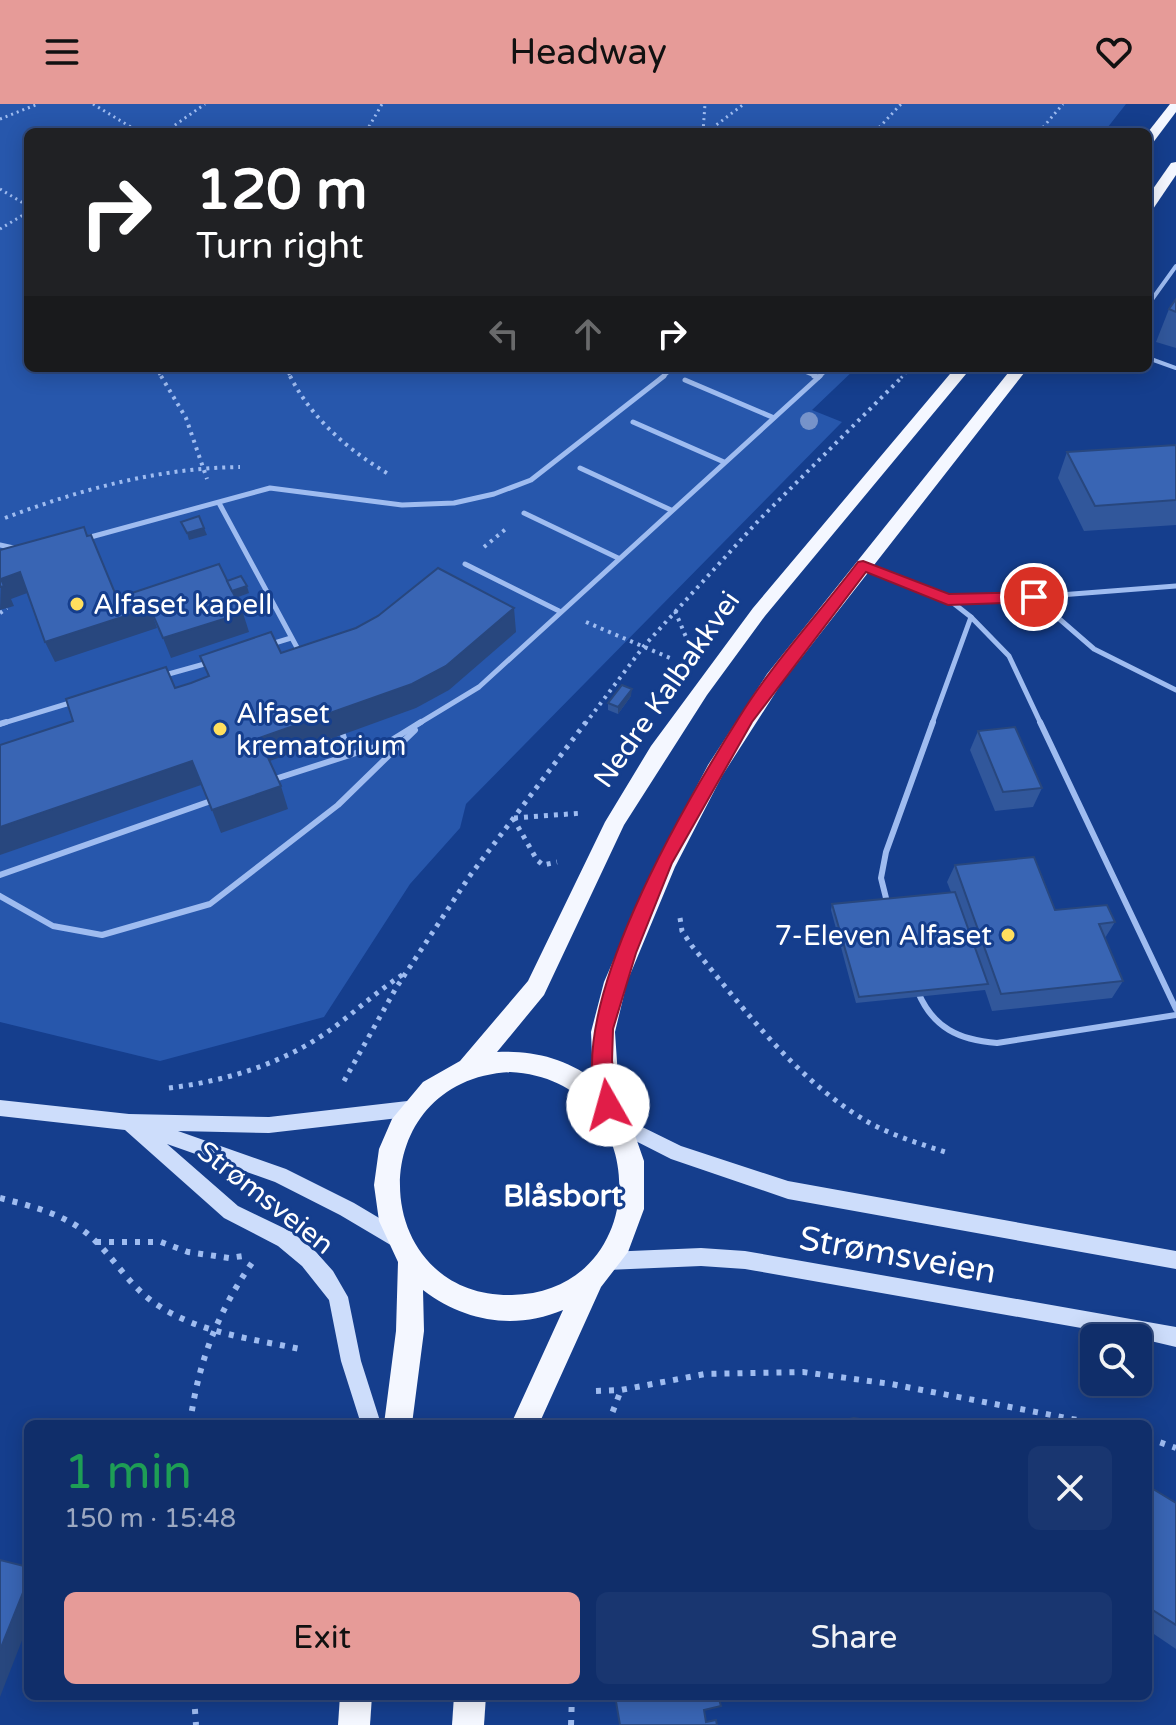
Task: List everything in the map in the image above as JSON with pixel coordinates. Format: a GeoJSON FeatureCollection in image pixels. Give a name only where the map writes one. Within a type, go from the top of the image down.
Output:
{"type":"FeatureCollection","features":[{"type":"Feature","properties":{"kind":"highway"},"geometry":{"type":"LineString","coordinates":[[1152,136],[1176,104]]}},
{"type":"Feature","properties":{"kind":"highway"},"geometry":{"type":"LineString","coordinates":[[1152,200],[1176,166]]}},
{"type":"Feature","properties":{"kind":"highway","name":"Nedre Kalbakkvei"},"geometry":{"type":"LineString","coordinates":[[464,1074],[536,988],[615,822],[658,751],[707,680],[960,372]]}},
{"type":"Feature","properties":{"kind":"highway"},"geometry":{"type":"LineString","coordinates":[[527,1420],[600,1269],[624,1236],[635,1208],[638,1178],[633,1151],[615,1115],[602,1061],[603,1029],[627,953],[664,862],[747,718],[1017,372]]}},
{"type":"Feature","properties":{"kind":"highway"},"geometry":{"type":"LineString","coordinates":[[600,1269],[557,1297],[517,1306],[477,1303],[440,1288],[410,1264],[394,1238],[385,1212],[383,1184],[388,1156],[400,1130],[416,1108],[430,1094],[464,1074],[495,1066],[526,1065],[557,1072],[585,1085],[615,1115]]}},
{"type":"Feature","properties":{"kind":"highway"},"geometry":{"type":"LineString","coordinates":[[399,1420],[410,1331],[410,1264]]}},
{"type":"Feature","properties":{"kind":"highway"},"geometry":{"type":"LineString","coordinates":[[354,1725],[356,1700]]}},
{"type":"Feature","properties":{"kind":"highway"},"geometry":{"type":"LineString","coordinates":[[468,1725],[470,1700]]}},
{"type":"Feature","properties":{"kind":"main road","name":"Strømsveien"},"geometry":{"type":"LineString","coordinates":[[0,1108],[129,1122],[269,1125],[416,1108]]}},
{"type":"Feature","properties":{"kind":"main road","name":"Strømsveien"},"geometry":{"type":"LineString","coordinates":[[615,1115],[677,1153],[788,1190],[1176,1260]]}},
{"type":"Feature","properties":{"kind":"main road","name":"Strømsveien"},"geometry":{"type":"LineString","coordinates":[[129,1122],[280,1175],[347,1209],[394,1238]]}},
{"type":"Feature","properties":{"kind":"main road","name":"Strømsveien"},"geometry":{"type":"LineString","coordinates":[[129,1122],[231,1212],[285,1239],[318,1268],[338,1297],[351,1361],[370,1420]]}},
{"type":"Feature","properties":{"kind":"main road","name":"Strømsveien"},"geometry":{"type":"LineString","coordinates":[[600,1269],[701,1257],[745,1260],[1176,1337]]}},
{"type":"Feature","properties":{"kind":"lane"},"geometry":{"type":"LineString","coordinates":[[1152,299],[1176,266]]}},
{"type":"Feature","properties":{"kind":"lane"},"geometry":{"type":"LineString","coordinates":[[1152,359],[1176,368]]}},
{"type":"Feature","properties":{"kind":"lane"},"geometry":{"type":"LineString","coordinates":[[73,542],[270,488],[402,505],[454,503],[494,494],[531,480],[561,459],[668,372]]}},
{"type":"Feature","properties":{"kind":"lane"},"geometry":{"type":"LineString","coordinates":[[806,372],[818,377]]}},
{"type":"Feature","properties":{"kind":"lane"},"geometry":{"type":"LineString","coordinates":[[275,779],[387,743],[479,687],[824,372]]}},
{"type":"Feature","properties":{"kind":"lane"},"geometry":{"type":"LineString","coordinates":[[685,380],[772,417]]}},
{"type":"Feature","properties":{"kind":"lane"},"geometry":{"type":"LineString","coordinates":[[633,422],[724,462]]}},
{"type":"Feature","properties":{"kind":"lane"},"geometry":{"type":"LineString","coordinates":[[580,468],[671,510]]}},
{"type":"Feature","properties":{"kind":"lane"},"geometry":{"type":"LineString","coordinates":[[219,503],[304,659]]}},
{"type":"Feature","properties":{"kind":"lane"},"geometry":{"type":"LineString","coordinates":[[524,513],[618,558]]}},
{"type":"Feature","properties":{"kind":"lane"},"geometry":{"type":"LineString","coordinates":[[0,545],[22,550]]}},
{"type":"Feature","properties":{"kind":"lane"},"geometry":{"type":"LineString","coordinates":[[465,564],[559,611]]}},
{"type":"Feature","properties":{"kind":"lane"},"geometry":{"type":"LineString","coordinates":[[863,566],[948,599],[971,617],[1009,656],[1176,1009]]}},
{"type":"Feature","properties":{"kind":"lane"},"geometry":{"type":"LineString","coordinates":[[948,599],[1034,597],[1176,586]]}},
{"type":"Feature","properties":{"kind":"lane"},"geometry":{"type":"LineString","coordinates":[[1034,597],[1094,649],[1176,690]]}},
{"type":"Feature","properties":{"kind":"lane"},"geometry":{"type":"LineString","coordinates":[[889,910],[881,878],[886,852],[971,617]]}},
{"type":"Feature","properties":{"kind":"lane"},"geometry":{"type":"LineString","coordinates":[[260,647],[291,638]]}},
{"type":"Feature","properties":{"kind":"lane"},"geometry":{"type":"LineString","coordinates":[[153,679],[214,661]]}},
{"type":"Feature","properties":{"kind":"lane"},"geometry":{"type":"LineString","coordinates":[[0,724],[77,701]]}},
{"type":"Feature","properties":{"kind":"lane"},"geometry":{"type":"LineString","coordinates":[[0,896],[53,926],[102,935],[210,904],[338,805],[424,722]]}},
{"type":"Feature","properties":{"kind":"lane"},"geometry":{"type":"LineString","coordinates":[[343,735],[349,755]]}},
{"type":"Feature","properties":{"kind":"lane"},"geometry":{"type":"LineString","coordinates":[[0,875],[208,802]]}},
{"type":"Feature","properties":{"kind":"lane"},"geometry":{"type":"LineString","coordinates":[[913,978],[922,1005],[936,1024],[955,1037],[976,1042],[997,1043],[1176,1015]]}},
{"type":"Feature","properties":{"kind":"path"},"geometry":{"type":"LineString","coordinates":[[0,119],[38,104]]}},
{"type":"Feature","properties":{"kind":"path"},"geometry":{"type":"LineString","coordinates":[[93,104],[132,128]]}},
{"type":"Feature","properties":{"kind":"path"},"geometry":{"type":"LineString","coordinates":[[171,128],[205,104]]}},
{"type":"Feature","properties":{"kind":"path"},"geometry":{"type":"LineString","coordinates":[[368,128],[382,104]]}},
{"type":"Feature","properties":{"kind":"path"},"geometry":{"type":"LineString","coordinates":[[705,104],[705,128]]}},
{"type":"Feature","properties":{"kind":"path"},"geometry":{"type":"LineString","coordinates":[[711,128],[744,104]]}},
{"type":"Feature","properties":{"kind":"path"},"geometry":{"type":"LineString","coordinates":[[879,128],[901,104]]}},
{"type":"Feature","properties":{"kind":"path"},"geometry":{"type":"LineString","coordinates":[[1042,128],[1063,104]]}},
{"type":"Feature","properties":{"kind":"path"},"geometry":{"type":"LineString","coordinates":[[0,189],[24,204]]}},
{"type":"Feature","properties":{"kind":"path"},"geometry":{"type":"LineString","coordinates":[[0,227],[24,214]]}},
{"type":"Feature","properties":{"kind":"path"},"geometry":{"type":"LineString","coordinates":[[158,372],[186,418],[200,466]]}},
{"type":"Feature","properties":{"kind":"path"},"geometry":{"type":"LineString","coordinates":[[288,372],[326,428],[368,463],[393,476]]}},
{"type":"Feature","properties":{"kind":"path"},"geometry":{"type":"LineString","coordinates":[[344,1081],[406,972],[513,818],[644,646],[759,520],[906,372]]}},
{"type":"Feature","properties":{"kind":"path"},"geometry":{"type":"LineString","coordinates":[[0,613],[7,608]]}},
{"type":"Feature","properties":{"kind":"path"},"geometry":{"type":"LineString","coordinates":[[559,611],[670,658]]}},
{"type":"Feature","properties":{"kind":"path"},"geometry":{"type":"LineString","coordinates":[[675,611],[686,637]]}},
{"type":"Feature","properties":{"kind":"path"},"geometry":{"type":"LineString","coordinates":[[513,818],[583,813]]}},
{"type":"Feature","properties":{"kind":"path"},"geometry":{"type":"LineString","coordinates":[[513,818],[521,826],[529,851],[536,859],[543,865],[557,862]]}},
{"type":"Feature","properties":{"kind":"path"},"geometry":{"type":"LineString","coordinates":[[680,917],[682,931],[692,946],[810,1080],[870,1123],[906,1140],[948,1153]]}},
{"type":"Feature","properties":{"kind":"path"},"geometry":{"type":"LineString","coordinates":[[169,1088],[204,1085],[293,1052],[326,1033],[380,988],[406,972]]}},
{"type":"Feature","properties":{"kind":"path"},"geometry":{"type":"LineString","coordinates":[[0,1198],[71,1222],[96,1242],[144,1296],[174,1314],[212,1329],[300,1349]]}},
{"type":"Feature","properties":{"kind":"path"},"geometry":{"type":"LineString","coordinates":[[96,1242],[161,1242],[188,1252],[229,1258],[260,1253],[230,1291],[212,1329],[194,1390],[190,1420]]}},
{"type":"Feature","properties":{"kind":"path"},"geometry":{"type":"LineString","coordinates":[[596,1391],[621,1390],[705,1374],[803,1372],[891,1384],[1077,1420]]}},
{"type":"Feature","properties":{"kind":"path"},"geometry":{"type":"LineString","coordinates":[[610,1420],[621,1390]]}},
{"type":"Feature","properties":{"kind":"path"},"geometry":{"type":"LineString","coordinates":[[1152,1439],[1176,1448]]}},
{"type":"Feature","properties":{"kind":"path"},"geometry":{"type":"LineString","coordinates":[[194,1700],[196,1725]]}},
{"type":"Feature","properties":{"kind":"path"},"geometry":{"type":"LineString","coordinates":[[571,1725],[572,1700]]}},
{"type":"Feature","properties":{"kind":"shaded area"},"geometry":{"type":"Polygon","coordinates":[[[0,104],[1126,104],[1107,128],[24,128],[24,372],[852,372],[812,410],[842,422],[466,804],[460,828],[410,884],[324,1017],[160,1061],[0,1022],[0,104]]]}},
{"type":"Feature","properties":{"kind":"building"},"geometry":{"type":"Polygon","coordinates":[[[1176,299],[1176,312],[1169,309],[1176,299]]]}},
{"type":"Feature","properties":{"kind":"building"},"geometry":{"type":"Polygon","coordinates":[[[1176,445],[1176,500],[1095,506],[1067,452],[1176,445]]]}},
{"type":"Feature","properties":{"kind":"building"},"geometry":{"type":"Polygon","coordinates":[[[199,516],[204,528],[187,533],[181,522],[199,516]]]}},
{"type":"Feature","properties":{"kind":"building","name":"Alfaset kapell"},"geometry":{"type":"Polygon","coordinates":[[[84,527],[87,536],[91,535],[117,598],[219,564],[243,613],[163,638],[150,608],[45,642],[20,572],[1,579],[4,586],[0,587],[0,550],[84,527]]]}},
{"type":"Feature","properties":{"kind":"building","name":"Alfaset krematorium"},"geometry":{"type":"Polygon","coordinates":[[[438,568],[514,608],[446,666],[412,684],[259,738],[281,786],[212,810],[192,761],[0,827],[0,745],[73,721],[66,699],[166,667],[175,688],[191,683],[209,676],[200,656],[271,632],[281,653],[356,628],[378,616],[438,568]]]}},
{"type":"Feature","properties":{"kind":"building"},"geometry":{"type":"Polygon","coordinates":[[[241,576],[247,586],[232,591],[227,581],[241,576]]]}},
{"type":"Feature","properties":{"kind":"building"},"geometry":{"type":"Polygon","coordinates":[[[622,685],[632,689],[618,707],[608,703],[622,685]]]}},
{"type":"Feature","properties":{"kind":"building"},"geometry":{"type":"Polygon","coordinates":[[[1015,727],[1042,788],[1003,792],[978,731],[1015,727]]]}},
{"type":"Feature","properties":{"kind":"building"},"geometry":{"type":"Polygon","coordinates":[[[1034,857],[1055,910],[1107,905],[1115,922],[1099,924],[1123,981],[1001,994],[955,865],[1034,857]]]}},
{"type":"Feature","properties":{"kind":"building"},"geometry":{"type":"Polygon","coordinates":[[[955,892],[988,984],[859,997],[832,904],[955,892]]]}},
{"type":"Feature","properties":{"kind":"building"},"geometry":{"type":"Polygon","coordinates":[[[1153,1489],[1176,1503],[1176,1625],[1152,1610],[1153,1489]]]}},
{"type":"Feature","properties":{"kind":"building"},"geometry":{"type":"Polygon","coordinates":[[[0,1560],[24,1566],[24,1590],[0,1650],[0,1560]]]}},
{"type":"Feature","properties":{"kind":"building"},"geometry":{"type":"Polygon","coordinates":[[[616,1700],[719,1700],[721,1706],[704,1710],[706,1722],[716,1720],[717,1725],[620,1725],[616,1700]]]}},
{"type":"Feature","properties":{"kind":"place","name":"Alfaset kapell"},"geometry":{"type":"Point","coordinates":[77,604]}},
{"type":"Feature","properties":{"kind":"place","name":"Alfaset krematorium"},"geometry":{"type":"Point","coordinates":[220,729]}},
{"type":"Feature","properties":{"kind":"place","name":"7-Eleven Alfaset"},"geometry":{"type":"Point","coordinates":[1008,935]}},
{"type":"Feature","properties":{"kind":"district","name":"Blåsbort"},"geometry":{"type":"Point","coordinates":[563,1196]}},
{"type":"Feature","properties":{"kind":"route"},"geometry":{"type":"LineString","coordinates":[[608,1105],[602,1061],[603,1029],[627,953],[664,862],[747,718],[863,566],[948,599],[1034,597]]}}]}
